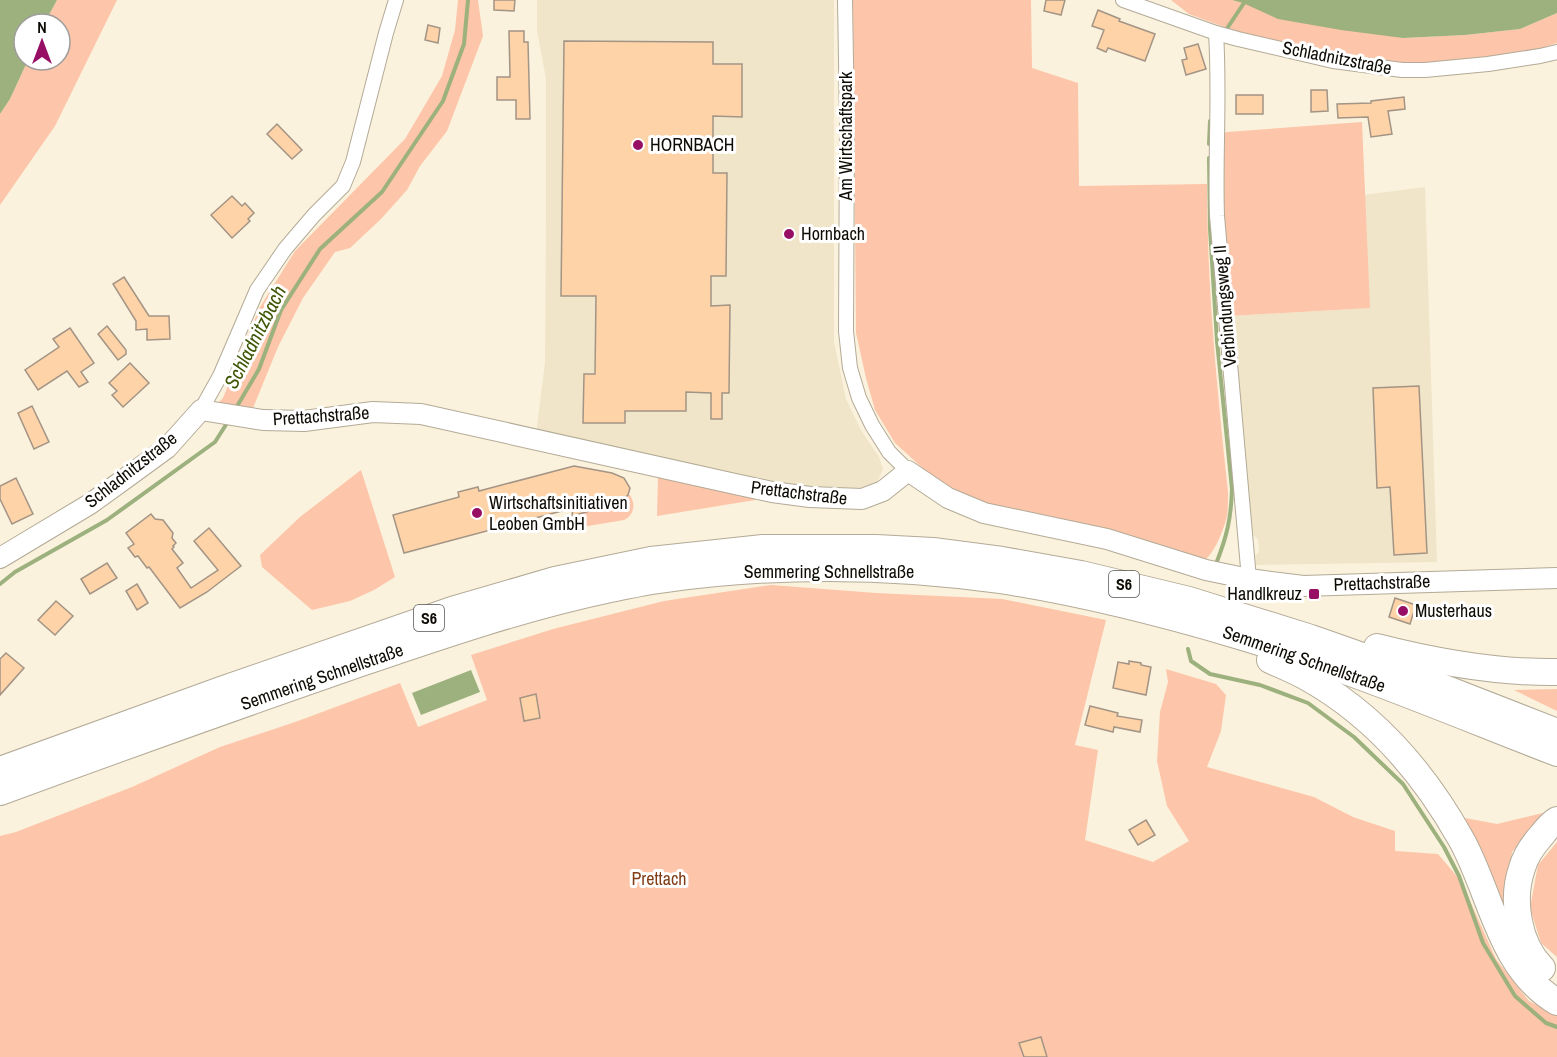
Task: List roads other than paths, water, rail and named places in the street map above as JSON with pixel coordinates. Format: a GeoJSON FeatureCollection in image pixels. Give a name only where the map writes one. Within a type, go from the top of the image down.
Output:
{"type":"FeatureCollection","features":[{"type":"Feature","properties":{"kind":"highway","name":"Semmering Schnellstraße"},"geometry":{"type":"LineString","coordinates":[[0,770],[254,678],[452,610],[555,580],[651,560],[763,548],[932,562],[1002,560],[1081,574],[1189,600],[1311,638],[1557,732]]}},
{"type":"Feature","properties":{"kind":"highway","name":"Semmering Schnellstraße"},"geometry":{"type":"LineString","coordinates":[[0,792],[446,634],[559,600],[655,580],[875,558]]}},
{"type":"Feature","properties":{"kind":"highway","name":"Semmering Schnellstraße"},"geometry":{"type":"LineString","coordinates":[[932,562],[998,580],[1126,605],[1240,636],[1355,675],[1557,753]]}},
{"type":"Feature","properties":{"kind":"highway"},"geometry":{"type":"LineString","coordinates":[[1240,636],[1269,660],[1307,678],[1355,711],[1384,735],[1407,760],[1434,795],[1462,841],[1506,945],[1527,976],[1557,1002]]}},
{"type":"Feature","properties":{"kind":"highway"},"geometry":{"type":"LineString","coordinates":[[1311,638],[1362,644],[1480,668],[1557,672]]}},
{"type":"Feature","properties":{"kind":"highway"},"geometry":{"type":"LineString","coordinates":[[1557,820],[1551,824],[1530,851],[1522,867],[1516,894],[1519,920],[1525,942],[1536,963],[1557,983]]}},
{"type":"Feature","properties":{"kind":"street","name":"Schladnitzstraße"},"geometry":{"type":"LineString","coordinates":[[0,558],[90,504],[167,448],[208,411],[220,376],[257,290],[285,249],[343,186],[353,162],[396,0]]}},
{"type":"Feature","properties":{"kind":"street","name":"Am Wirtschaftspark"},"geometry":{"type":"LineString","coordinates":[[845,0],[846,331],[850,368],[859,398],[872,425],[889,452],[908,471]]}},
{"type":"Feature","properties":{"kind":"street","name":"Schladnitzstraße"},"geometry":{"type":"LineString","coordinates":[[1123,0],[1216,33],[1333,61],[1402,70],[1488,64],[1557,52]]}},
{"type":"Feature","properties":{"kind":"street","name":"Verbindungsweg II"},"geometry":{"type":"LineString","coordinates":[[1216,33],[1219,74],[1216,184],[1218,226],[1249,579]]}},
{"type":"Feature","properties":{"kind":"street","name":"Prettachstraße"},"geometry":{"type":"LineString","coordinates":[[208,411],[263,420],[304,421],[373,412],[421,414],[772,492],[810,497],[862,499],[883,491],[908,471],[948,498],[984,513],[1107,539],[1206,570],[1249,579],[1303,586],[1557,578]]}},
{"type":"Feature","properties":{"kind":"waterway","name":"Schladnitzbach"},"geometry":{"type":"LineString","coordinates":[[236,408],[259,369],[281,310],[320,249],[382,192],[443,101],[464,44],[468,0]]}},
{"type":"Feature","properties":{"kind":"waterway"},"geometry":{"type":"LineString","coordinates":[[1226,30],[1246,0]]}},
{"type":"Feature","properties":{"kind":"waterway"},"geometry":{"type":"LineString","coordinates":[[1209,144],[1210,121]]}},
{"type":"Feature","properties":{"kind":"waterway"},"geometry":{"type":"LineString","coordinates":[[1209,158],[1210,229],[1217,341],[1232,489],[1228,527],[1216,564]]}},
{"type":"Feature","properties":{"kind":"waterway","name":"Schladnitzbach"},"geometry":{"type":"LineString","coordinates":[[0,584],[15,572],[107,520],[215,442],[229,420]]}},
{"type":"Feature","properties":{"kind":"waterway"},"geometry":{"type":"LineString","coordinates":[[1188,649],[1191,661],[1210,674],[1260,685],[1308,703],[1354,737],[1403,784],[1444,847],[1459,876],[1483,943],[1515,996],[1546,1023],[1557,1027]]}},
{"type":"Feature","properties":{"kind":"place","name":"HORNBACH"},"geometry":{"type":"Point","coordinates":[638,145]}},
{"type":"Feature","properties":{"kind":"place","name":"Hornbach"},"geometry":{"type":"Point","coordinates":[789,234]}},
{"type":"Feature","properties":{"kind":"place","name":"Wirtschaftsinitiativen Leoben GmbH"},"geometry":{"type":"Point","coordinates":[477,513]}},
{"type":"Feature","properties":{"kind":"place","name":"Handlkreuz"},"geometry":{"type":"Point","coordinates":[1314,594]}},
{"type":"Feature","properties":{"kind":"place","name":"Musterhaus"},"geometry":{"type":"Point","coordinates":[1403,611]}},
{"type":"Feature","properties":{"kind":"park label","name":"Prettach"},"geometry":{"type":"Point","coordinates":[659,879]}}]}
